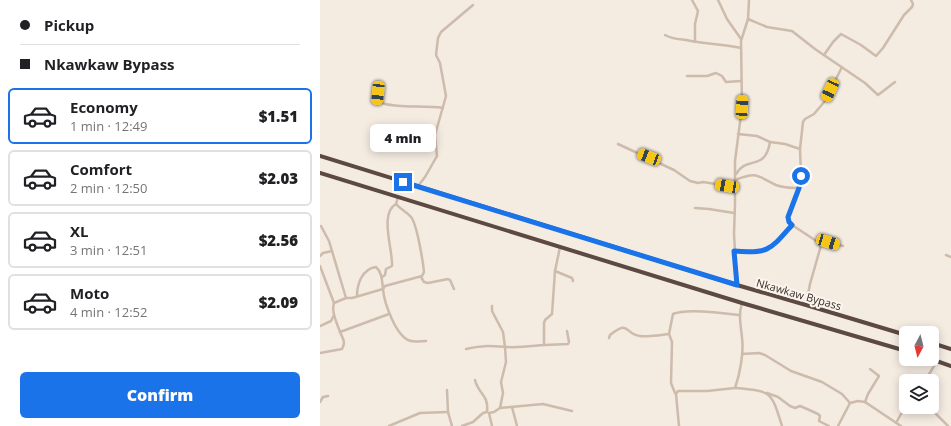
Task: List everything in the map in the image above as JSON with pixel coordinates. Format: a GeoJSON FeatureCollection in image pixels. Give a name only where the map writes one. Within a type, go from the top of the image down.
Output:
{"type":"FeatureCollection","features":[{"type":"Feature","properties":{"kind":"highway","name":"Nkawkaw Bypass"},"geometry":{"type":"LineString","coordinates":[[320,156],[737,285],[806,304],[899,333]]}},
{"type":"Feature","properties":{"kind":"highway"},"geometry":{"type":"LineString","coordinates":[[320,173],[742,303],[899,349]]}},
{"type":"Feature","properties":{"kind":"highway"},"geometry":{"type":"LineString","coordinates":[[939,345],[951,349]]}},
{"type":"Feature","properties":{"kind":"highway"},"geometry":{"type":"LineString","coordinates":[[939,362],[951,366]]}},
{"type":"Feature","properties":{"kind":"street"},"geometry":{"type":"LineString","coordinates":[[692,0],[698,11],[695,24],[694,42]]}},
{"type":"Feature","properties":{"kind":"street"},"geometry":{"type":"LineString","coordinates":[[718,0],[727,19],[741,40]]}},
{"type":"Feature","properties":{"kind":"street"},"geometry":{"type":"LineString","coordinates":[[737,285],[734,251],[735,161],[742,107],[741,40],[748,19],[749,0]]}},
{"type":"Feature","properties":{"kind":"street"},"geometry":{"type":"LineString","coordinates":[[824,55],[835,39],[841,34],[861,45],[876,56],[883,48],[904,15],[912,8],[913,4],[911,0]]}},
{"type":"Feature","properties":{"kind":"street"},"geometry":{"type":"LineString","coordinates":[[417,186],[426,177],[436,156],[435,135],[446,92],[440,64],[436,55],[438,38],[441,32],[473,5]]}},
{"type":"Feature","properties":{"kind":"street"},"geometry":{"type":"LineString","coordinates":[[748,19],[767,27],[792,31],[815,49],[865,83],[878,95],[895,82]]}},
{"type":"Feature","properties":{"kind":"street"},"geometry":{"type":"LineString","coordinates":[[665,35],[672,39],[725,44],[741,48]]}},
{"type":"Feature","properties":{"kind":"street"},"geometry":{"type":"LineString","coordinates":[[821,244],[792,225],[789,222],[788,217],[799,188],[801,176],[800,148],[805,119],[814,114],[825,101],[842,67]]}},
{"type":"Feature","properties":{"kind":"street"},"geometry":{"type":"LineString","coordinates":[[687,76],[707,76],[716,73],[722,76],[726,82],[741,81]]}},
{"type":"Feature","properties":{"kind":"street"},"geometry":{"type":"LineString","coordinates":[[378,93],[378,102],[384,104],[399,107],[428,106],[443,108]]}},
{"type":"Feature","properties":{"kind":"street"},"geometry":{"type":"LineString","coordinates":[[738,134],[757,136],[770,142],[800,148]]}},
{"type":"Feature","properties":{"kind":"street"},"geometry":{"type":"LineString","coordinates":[[735,174],[739,168],[744,165],[755,163],[764,159],[770,142]]}},
{"type":"Feature","properties":{"kind":"street"},"geometry":{"type":"LineString","coordinates":[[618,144],[674,170],[690,181],[735,187]]}},
{"type":"Feature","properties":{"kind":"street"},"geometry":{"type":"LineString","coordinates":[[735,180],[752,174],[758,175],[778,186],[799,188]]}},
{"type":"Feature","properties":{"kind":"street"},"geometry":{"type":"LineString","coordinates":[[382,277],[385,275],[386,269],[392,266],[387,219],[388,212],[392,206],[396,204],[398,197]]}},
{"type":"Feature","properties":{"kind":"street"},"geometry":{"type":"LineString","coordinates":[[334,303],[346,298],[382,289],[389,284],[423,275],[424,269],[414,221],[409,214],[405,213],[396,204]]}},
{"type":"Feature","properties":{"kind":"street"},"geometry":{"type":"LineString","coordinates":[[695,208],[734,213]]}},
{"type":"Feature","properties":{"kind":"street"},"geometry":{"type":"LineString","coordinates":[[734,251],[747,252],[767,250],[774,246],[792,225]]}},
{"type":"Feature","properties":{"kind":"street"},"geometry":{"type":"LineString","coordinates":[[321,226],[332,251],[346,298]]}},
{"type":"Feature","properties":{"kind":"street"},"geometry":{"type":"LineString","coordinates":[[806,304],[821,244],[824,241],[843,246]]}},
{"type":"Feature","properties":{"kind":"street"},"geometry":{"type":"LineString","coordinates":[[544,345],[544,323],[552,314],[555,272],[560,247]]}},
{"type":"Feature","properties":{"kind":"street"},"geometry":{"type":"LineString","coordinates":[[320,256],[323,253],[332,251]]}},
{"type":"Feature","properties":{"kind":"street"},"geometry":{"type":"LineString","coordinates":[[946,255],[951,257]]}},
{"type":"Feature","properties":{"kind":"street"},"geometry":{"type":"LineString","coordinates":[[320,266],[334,303],[334,315],[345,341],[342,349],[320,353]]}},
{"type":"Feature","properties":{"kind":"street"},"geometry":{"type":"LineString","coordinates":[[357,296],[359,282],[363,273],[376,267],[379,269],[382,277],[382,289],[389,314],[392,317],[399,334],[411,341],[426,341]]}},
{"type":"Feature","properties":{"kind":"street"},"geometry":{"type":"LineString","coordinates":[[555,272],[570,276],[573,281]]}},
{"type":"Feature","properties":{"kind":"street"},"geometry":{"type":"LineString","coordinates":[[421,276],[424,282],[428,283],[448,279],[450,280],[454,289]]}},
{"type":"Feature","properties":{"kind":"street"},"geometry":{"type":"LineString","coordinates":[[735,388],[740,374],[742,354],[743,339],[739,314],[742,303]]}},
{"type":"Feature","properties":{"kind":"street"},"geometry":{"type":"LineString","coordinates":[[492,306],[492,312],[503,332],[505,347],[506,362],[501,382],[504,393],[500,408]]}},
{"type":"Feature","properties":{"kind":"street"},"geometry":{"type":"LineString","coordinates":[[678,426],[676,394],[671,383],[672,342],[669,334],[672,315],[676,312],[739,314]]}},
{"type":"Feature","properties":{"kind":"street"},"geometry":{"type":"LineString","coordinates":[[340,332],[389,314]]}},
{"type":"Feature","properties":{"kind":"street"},"geometry":{"type":"LineString","coordinates":[[320,326],[331,321],[334,315]]}},
{"type":"Feature","properties":{"kind":"street"},"geometry":{"type":"LineString","coordinates":[[609,338],[610,335],[621,327],[638,336],[669,334]]}},
{"type":"Feature","properties":{"kind":"street"},"geometry":{"type":"LineString","coordinates":[[466,348],[490,345],[505,347],[568,344],[568,331]]}},
{"type":"Feature","properties":{"kind":"street"},"geometry":{"type":"LineString","coordinates":[[742,354],[759,352],[791,371],[809,376],[822,382],[842,394],[850,403]]}},
{"type":"Feature","properties":{"kind":"street"},"geometry":{"type":"LineString","coordinates":[[866,402],[868,394],[879,376],[870,369]]}},
{"type":"Feature","properties":{"kind":"street"},"geometry":{"type":"LineString","coordinates":[[475,380],[478,389],[485,397],[492,426]]}},
{"type":"Feature","properties":{"kind":"street"},"geometry":{"type":"LineString","coordinates":[[676,394],[680,390],[706,391],[735,388],[759,390],[778,397],[790,406],[795,408],[800,406],[818,414],[820,416],[820,421],[829,426]]}},
{"type":"Feature","properties":{"kind":"street"},"geometry":{"type":"LineString","coordinates":[[447,390],[448,412],[452,426]]}},
{"type":"Feature","properties":{"kind":"street"},"geometry":{"type":"LineString","coordinates":[[766,392],[772,398],[782,426]]}},
{"type":"Feature","properties":{"kind":"street"},"geometry":{"type":"LineString","coordinates":[[320,402],[323,397],[328,396]]}},
{"type":"Feature","properties":{"kind":"street"},"geometry":{"type":"LineString","coordinates":[[838,426],[850,403],[858,401],[866,402],[901,426]]}},
{"type":"Feature","properties":{"kind":"street"},"geometry":{"type":"LineString","coordinates":[[462,426],[473,422],[483,413],[494,412],[500,408],[543,404],[572,411]]}},
{"type":"Feature","properties":{"kind":"street"},"geometry":{"type":"LineString","coordinates":[[512,407],[517,426]]}},
{"type":"Feature","properties":{"kind":"street"},"geometry":{"type":"LineString","coordinates":[[389,426],[420,413],[448,412]]}},
{"type":"Feature","properties":{"kind":"street"},"geometry":{"type":"LineString","coordinates":[[896,423],[901,414]]}},
{"type":"Feature","properties":{"kind":"street"},"geometry":{"type":"LineString","coordinates":[[936,414],[948,426]]}},
{"type":"Feature","properties":{"kind":"route"},"geometry":{"type":"LineString","coordinates":[[403,182],[737,285],[734,251],[759,252],[774,246],[792,225],[789,222],[788,217],[799,188],[801,176]]}}]}
